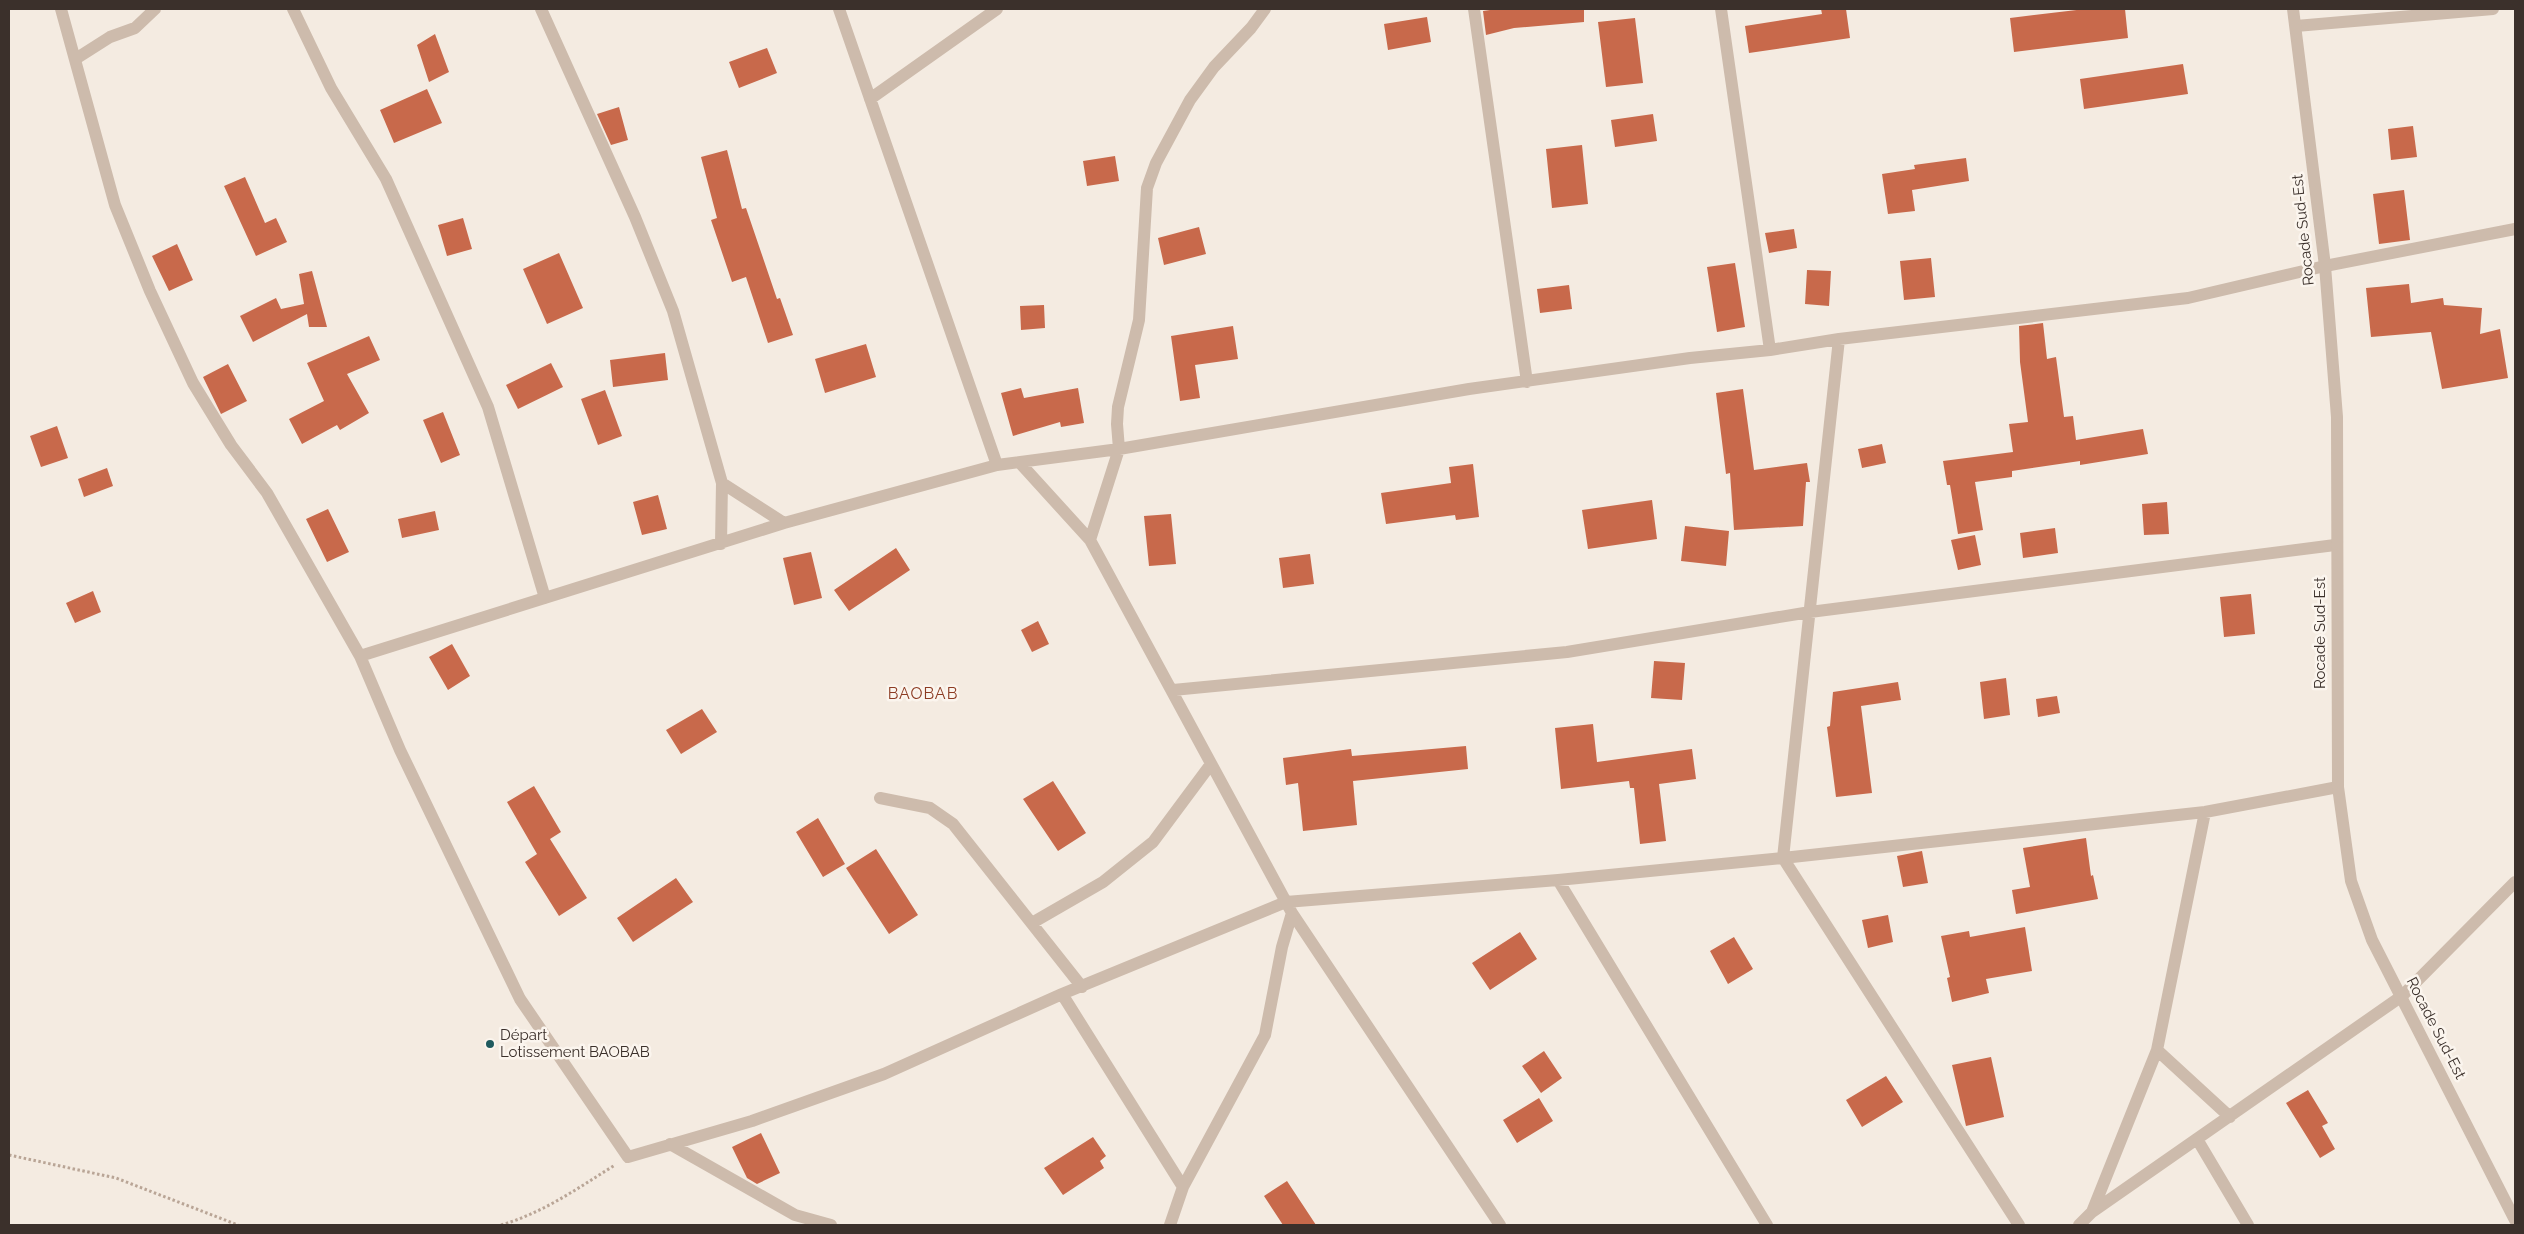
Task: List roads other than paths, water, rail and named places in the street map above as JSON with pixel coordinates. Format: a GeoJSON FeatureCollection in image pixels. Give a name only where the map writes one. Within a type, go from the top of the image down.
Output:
{"type":"FeatureCollection","features":[{"type":"Feature","properties":{"kind":"street"},"geometry":{"type":"LineString","coordinates":[[61,9],[77,58],[115,205],[150,291],[193,383],[231,445],[267,493],[360,656],[400,750],[520,999],[628,1157],[785,1110],[884,1074],[1062,994],[1289,908],[1783,858],[2204,812],[2338,787]]}},
{"type":"Feature","properties":{"kind":"street"},"geometry":{"type":"LineString","coordinates":[[77,58],[110,37],[135,28],[156,9]]}},
{"type":"Feature","properties":{"kind":"street"},"geometry":{"type":"LineString","coordinates":[[293,9],[331,88],[386,179],[488,406],[545,598]]}},
{"type":"Feature","properties":{"kind":"street"},"geometry":{"type":"LineString","coordinates":[[541,9],[635,217],[674,311],[722,483],[721,544]]}},
{"type":"Feature","properties":{"kind":"street"},"geometry":{"type":"LineString","coordinates":[[839,9],[997,465]]}},
{"type":"Feature","properties":{"kind":"street"},"geometry":{"type":"LineString","coordinates":[[870,99],[997,9]]}},
{"type":"Feature","properties":{"kind":"street"},"geometry":{"type":"LineString","coordinates":[[1090,540],[1119,449],[1118,407],[1139,320],[1147,188],[1156,163],[1190,100],[1214,66],[1251,28],[1265,9]]}},
{"type":"Feature","properties":{"kind":"street"},"geometry":{"type":"LineString","coordinates":[[1474,9],[1527,382]]}},
{"type":"Feature","properties":{"kind":"street"},"geometry":{"type":"LineString","coordinates":[[1721,9],[1770,350]]}},
{"type":"Feature","properties":{"kind":"street","name":"Rocade Sud-Est"},"geometry":{"type":"LineString","coordinates":[[2293,9],[2325,266],[2337,417],[2335,545],[2338,787],[2351,881],[2372,940],[2515,1220]]}},
{"type":"Feature","properties":{"kind":"street"},"geometry":{"type":"LineString","coordinates":[[2296,26],[2493,9]]}},
{"type":"Feature","properties":{"kind":"street"},"geometry":{"type":"LineString","coordinates":[[360,656],[784,523],[997,465],[1119,449],[1469,389],[1690,358],[1770,350],[1839,339],[2188,298],[2325,266],[2515,229]]}},
{"type":"Feature","properties":{"kind":"street"},"geometry":{"type":"LineString","coordinates":[[1839,339],[1783,858],[2019,1225]]}},
{"type":"Feature","properties":{"kind":"street"},"geometry":{"type":"LineString","coordinates":[[1020,463],[1090,540],[1173,690],[1289,908],[1500,1225]]}},
{"type":"Feature","properties":{"kind":"street"},"geometry":{"type":"LineString","coordinates":[[722,483],[784,523]]}},
{"type":"Feature","properties":{"kind":"street"},"geometry":{"type":"LineString","coordinates":[[1173,690],[1567,652],[1810,612],[2335,545]]}},
{"type":"Feature","properties":{"kind":"street"},"geometry":{"type":"LineString","coordinates":[[1032,923],[1103,882],[1153,842],[1211,764]]}},
{"type":"Feature","properties":{"kind":"street"},"geometry":{"type":"LineString","coordinates":[[880,798],[930,808],[953,824],[1082,987]]}},
{"type":"Feature","properties":{"kind":"street"},"geometry":{"type":"LineString","coordinates":[[2092,1212],[2157,1050],[2204,812]]}},
{"type":"Feature","properties":{"kind":"street"},"geometry":{"type":"LineString","coordinates":[[1558,880],[1767,1225]]}},
{"type":"Feature","properties":{"kind":"street"},"geometry":{"type":"LineString","coordinates":[[2079,1225],[2092,1212],[2402,996],[2515,882]]}},
{"type":"Feature","properties":{"kind":"street"},"geometry":{"type":"LineString","coordinates":[[1170,1225],[1183,1187],[1265,1035],[1289,908]]}},
{"type":"Feature","properties":{"kind":"street"},"geometry":{"type":"LineString","coordinates":[[1062,994],[1183,1187]]}},
{"type":"Feature","properties":{"kind":"street"},"geometry":{"type":"LineString","coordinates":[[2157,1050],[2230,1117]]}},
{"type":"Feature","properties":{"kind":"street"},"geometry":{"type":"LineString","coordinates":[[2198,1139],[2248,1225]]}},
{"type":"Feature","properties":{"kind":"street"},"geometry":{"type":"LineString","coordinates":[[670,1144],[795,1215],[831,1225]]}},
{"type":"Feature","properties":{"kind":"place","name":"Départ Lotissement BAOBAB"},"geometry":{"type":"Point","coordinates":[490,1044]}},
{"type":"Feature","properties":{"kind":"district","name":"BAOBAB"},"geometry":{"type":"Point","coordinates":[923,693]}}]}
